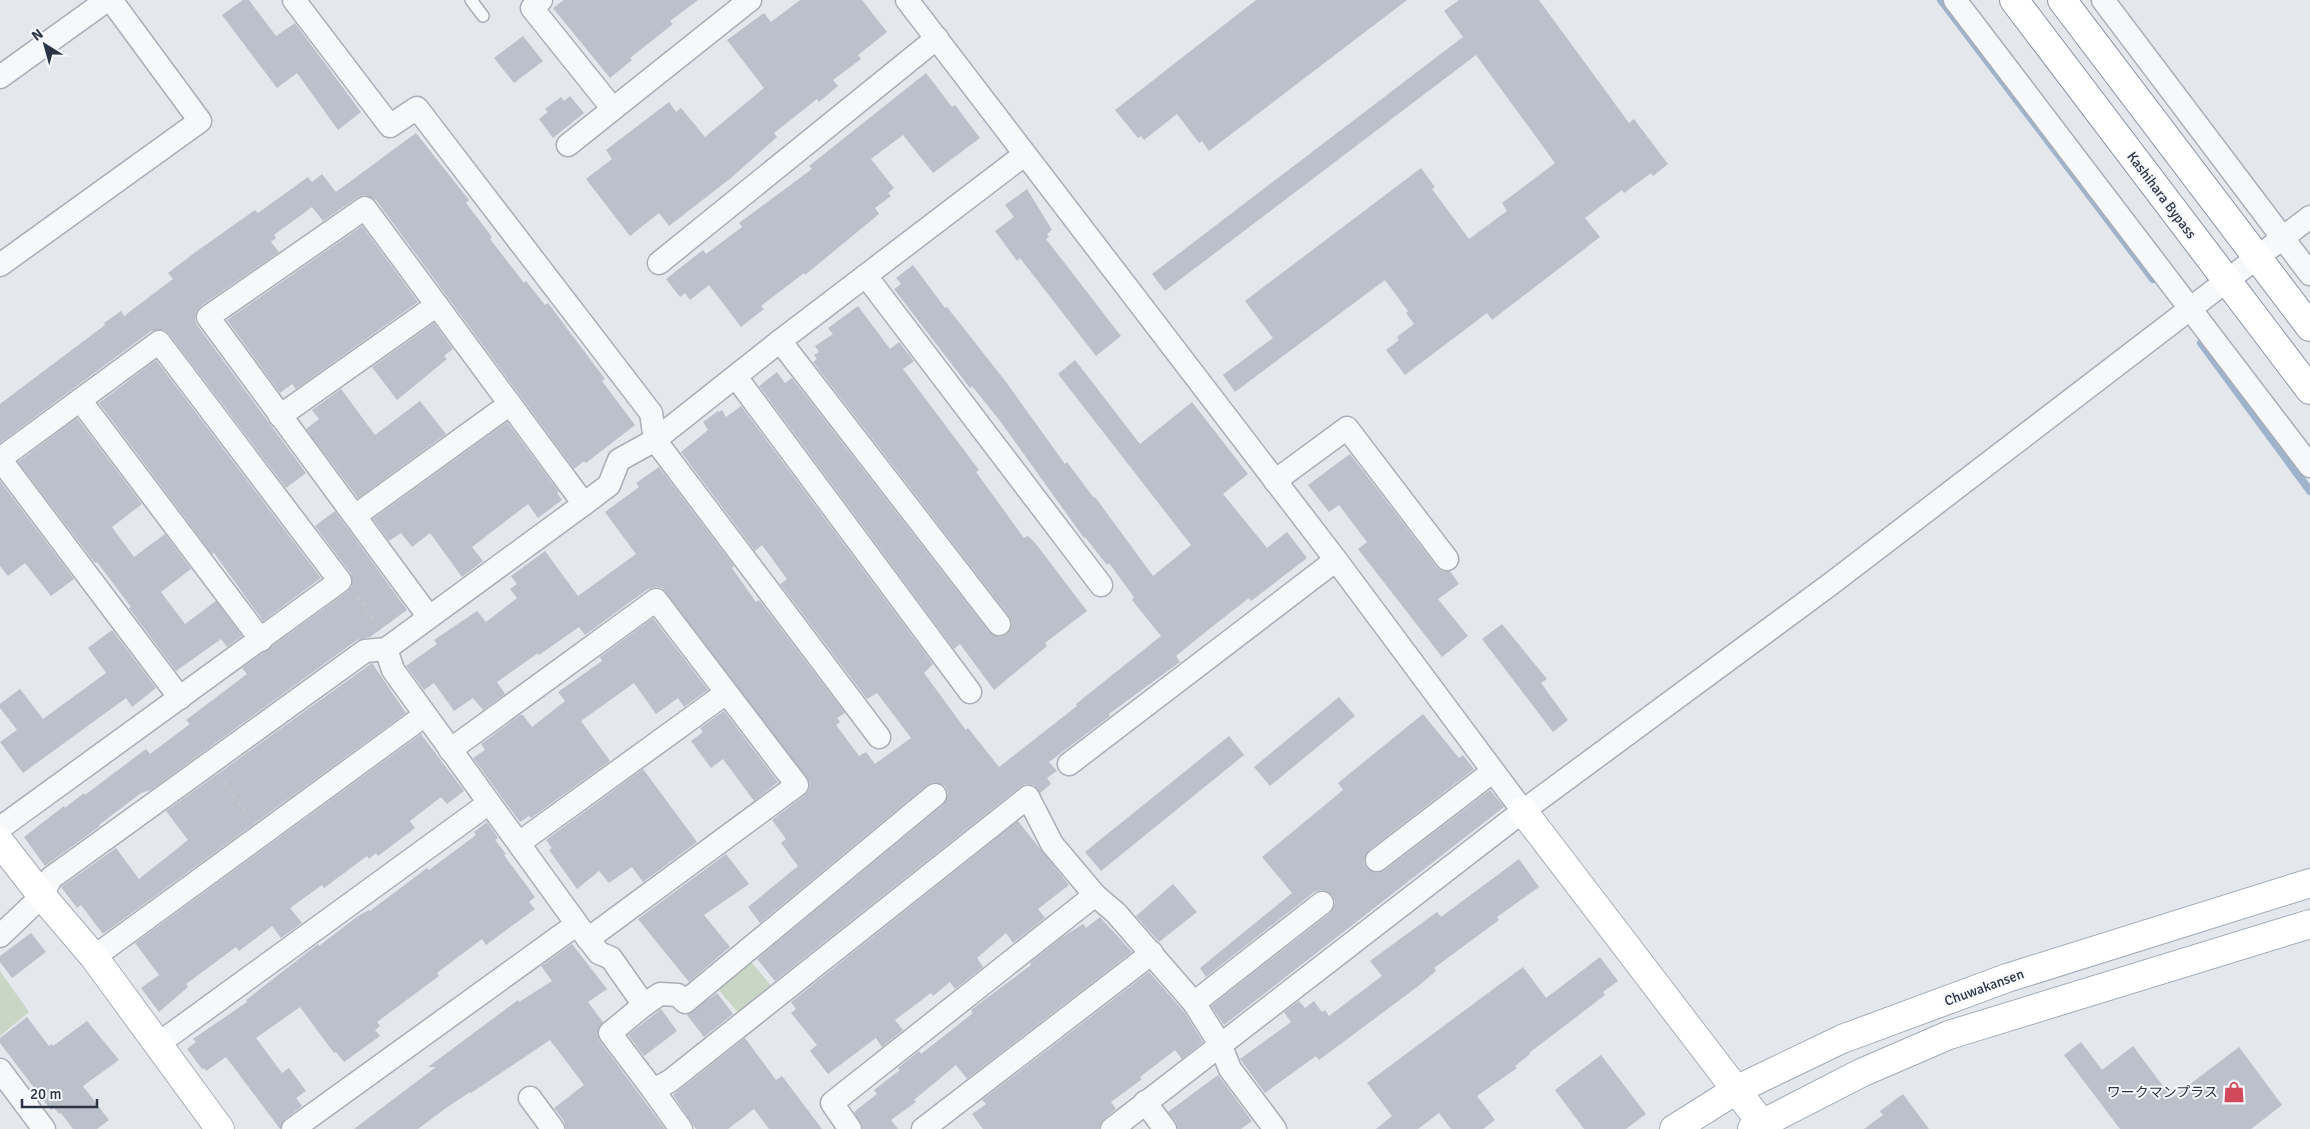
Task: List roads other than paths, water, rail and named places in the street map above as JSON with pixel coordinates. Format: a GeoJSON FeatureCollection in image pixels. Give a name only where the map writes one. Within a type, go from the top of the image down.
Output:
{"type":"FeatureCollection","features":[{"type":"Feature","properties":{"kind":"main road","name":"Kashihara Bypass"},"geometry":{"type":"LineString","coordinates":[[2014,0],[2310,390]]}},
{"type":"Feature","properties":{"kind":"main road"},"geometry":{"type":"LineString","coordinates":[[2062,0],[2310,327]]}},
{"type":"Feature","properties":{"kind":"main road"},"geometry":{"type":"LineString","coordinates":[[1523,812],[1736,1090],[1760,1127],[1861,1073],[1949,1035],[2310,924]]}},
{"type":"Feature","properties":{"kind":"main road"},"geometry":{"type":"LineString","coordinates":[[0,842],[42,896],[94,957],[220,1129]]}},
{"type":"Feature","properties":{"kind":"main road","name":"Chuwakansen"},"geometry":{"type":"LineString","coordinates":[[1674,1129],[1736,1090],[1842,1039],[2006,978],[2310,883]]}},
{"type":"Feature","properties":{"kind":"street"},"geometry":{"type":"LineString","coordinates":[[0,77],[107,0]]}},
{"type":"Feature","properties":{"kind":"street"},"geometry":{"type":"LineString","coordinates":[[0,265],[200,121],[111,0]]}},
{"type":"Feature","properties":{"kind":"street"},"geometry":{"type":"LineString","coordinates":[[294,0],[390,126],[417,108],[651,413],[655,440],[879,737]]}},
{"type":"Feature","properties":{"kind":"street"},"geometry":{"type":"LineString","coordinates":[[541,0],[532,8],[613,109]]}},
{"type":"Feature","properties":{"kind":"street"},"geometry":{"type":"LineString","coordinates":[[568,145],[750,0]]}},
{"type":"Feature","properties":{"kind":"street"},"geometry":{"type":"LineString","coordinates":[[907,0],[1336,560],[1523,812]]}},
{"type":"Feature","properties":{"kind":"street"},"geometry":{"type":"LineString","coordinates":[[1955,0],[2310,466]]}},
{"type":"Feature","properties":{"kind":"street"},"geometry":{"type":"LineString","coordinates":[[2103,0],[2310,274]]}},
{"type":"Feature","properties":{"kind":"street"},"geometry":{"type":"LineString","coordinates":[[659,263],[937,38]]}},
{"type":"Feature","properties":{"kind":"street"},"geometry":{"type":"LineString","coordinates":[[0,936],[42,896],[51,878],[365,651],[386,648],[584,504],[609,484],[619,460],[655,440],[1024,154]]}},
{"type":"Feature","properties":{"kind":"street"},"geometry":{"type":"LineString","coordinates":[[429,617],[208,317],[365,208],[584,504]]}},
{"type":"Feature","properties":{"kind":"street"},"geometry":{"type":"LineString","coordinates":[[1112,1129],[1523,812],[1832,583],[2310,216]]}},
{"type":"Feature","properties":{"kind":"street"},"geometry":{"type":"LineString","coordinates":[[866,276],[1101,584]]}},
{"type":"Feature","properties":{"kind":"street"},"geometry":{"type":"LineString","coordinates":[[280,416],[437,305]]}},
{"type":"Feature","properties":{"kind":"street"},"geometry":{"type":"LineString","coordinates":[[0,828],[261,640],[340,581],[159,342],[0,459],[180,698]]}},
{"type":"Feature","properties":{"kind":"street"},"geometry":{"type":"LineString","coordinates":[[780,342],[999,624]]}},
{"type":"Feature","properties":{"kind":"street"},"geometry":{"type":"LineString","coordinates":[[736,377],[970,692]]}},
{"type":"Feature","properties":{"kind":"street"},"geometry":{"type":"LineString","coordinates":[[80,400],[261,640]]}},
{"type":"Feature","properties":{"kind":"street"},"geometry":{"type":"LineString","coordinates":[[355,516],[510,404]]}},
{"type":"Feature","properties":{"kind":"street"},"geometry":{"type":"LineString","coordinates":[[1275,481],[1347,428],[1447,558]]}},
{"type":"Feature","properties":{"kind":"street"},"geometry":{"type":"LineString","coordinates":[[1069,764],[1336,560]]}},
{"type":"Feature","properties":{"kind":"street"},"geometry":{"type":"LineString","coordinates":[[293,1129],[797,786],[656,600],[450,750]]}},
{"type":"Feature","properties":{"kind":"street"},"geometry":{"type":"LineString","coordinates":[[386,648],[394,670],[450,750],[582,931],[600,954],[611,958],[644,1005]]}},
{"type":"Feature","properties":{"kind":"street"},"geometry":{"type":"LineString","coordinates":[[519,843],[726,693]]}},
{"type":"Feature","properties":{"kind":"street"},"geometry":{"type":"LineString","coordinates":[[94,957],[425,715]]}},
{"type":"Feature","properties":{"kind":"street"},"geometry":{"type":"LineString","coordinates":[[1377,860],[1492,772]]}},
{"type":"Feature","properties":{"kind":"street"},"geometry":{"type":"LineString","coordinates":[[681,1129],[610,1033],[660,994],[678,995],[685,1002],[935,795]]}},
{"type":"Feature","properties":{"kind":"street"},"geometry":{"type":"LineString","coordinates":[[653,1090],[670,1080],[1028,797],[1052,844],[1095,895],[1116,913],[1194,1002],[1220,1044],[1230,1069],[1275,1129]]}},
{"type":"Feature","properties":{"kind":"street"},"geometry":{"type":"LineString","coordinates":[[158,1044],[489,802]]}},
{"type":"Feature","properties":{"kind":"street"},"geometry":{"type":"LineString","coordinates":[[850,1129],[832,1103],[1095,895]]}},
{"type":"Feature","properties":{"kind":"street"},"geometry":{"type":"LineString","coordinates":[[1194,1002],[1322,903]]}},
{"type":"Feature","properties":{"kind":"street"},"geometry":{"type":"LineString","coordinates":[[923,1129],[1152,953]]}},
{"type":"Feature","properties":{"kind":"street"},"geometry":{"type":"LineString","coordinates":[[0,1070],[44,1129]]}},
{"type":"Feature","properties":{"kind":"street"},"geometry":{"type":"LineString","coordinates":[[530,1098],[553,1129]]}},
{"type":"Feature","properties":{"kind":"street"},"geometry":{"type":"LineString","coordinates":[[1145,1102],[1165,1129]]}},
{"type":"Feature","properties":{"kind":"lane"},"geometry":{"type":"LineString","coordinates":[[471,0],[484,16]]}},
{"type":"Feature","properties":{"kind":"waterway"},"geometry":{"type":"LineString","coordinates":[[1941,0],[2153,279]]}},
{"type":"Feature","properties":{"kind":"waterway"},"geometry":{"type":"LineString","coordinates":[[2201,343],[2310,491]]}},
{"type":"Feature","properties":{"kind":"place","name":"ワークマンプラス"},"geometry":{"type":"Point","coordinates":[2234,1092]}}]}
